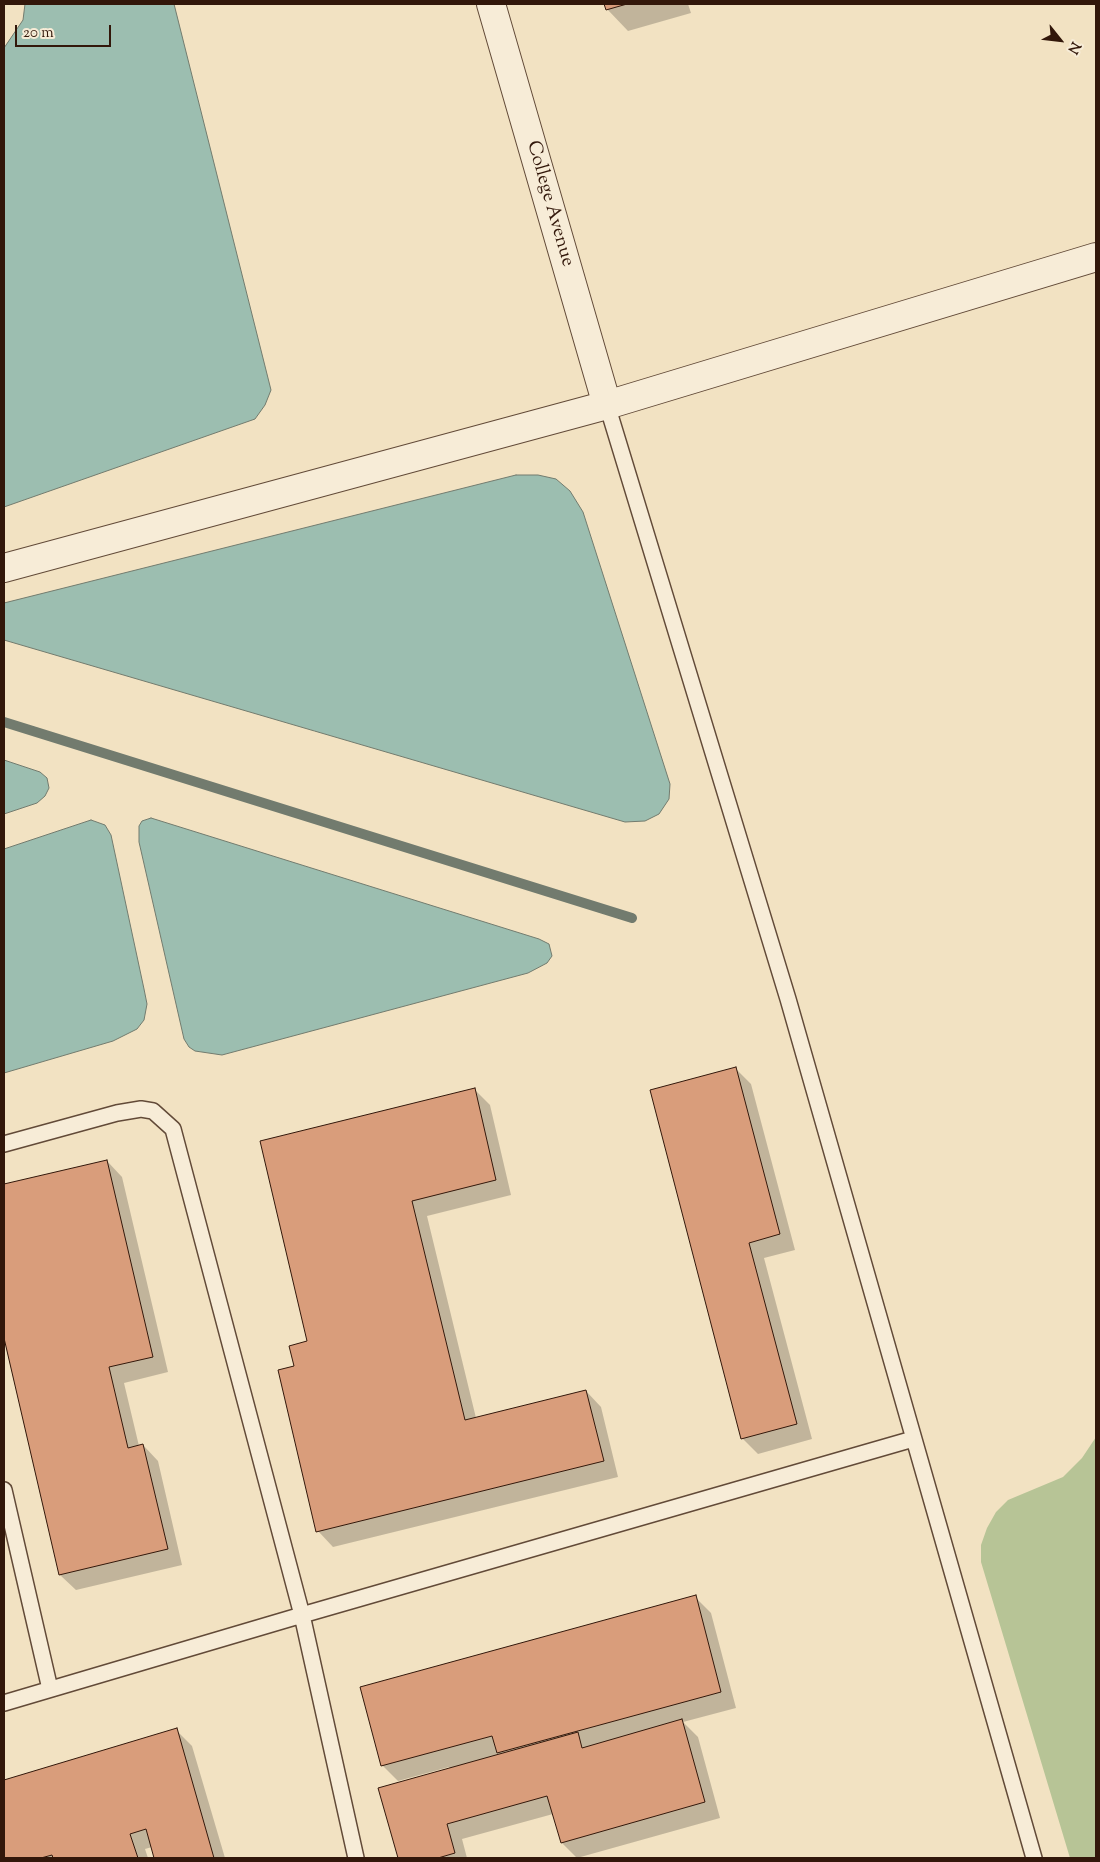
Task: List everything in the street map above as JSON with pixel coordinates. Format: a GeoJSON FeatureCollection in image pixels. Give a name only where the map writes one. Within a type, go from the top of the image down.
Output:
{"type":"FeatureCollection","features":[{"type":"Feature","properties":{"kind":"street","name":"College Avenue"},"geometry":{"type":"LineString","coordinates":[[491,4],[607,405]]}},
{"type":"Feature","properties":{"kind":"street"},"geometry":{"type":"LineString","coordinates":[[4,568],[607,405],[1096,257]]}},
{"type":"Feature","properties":{"kind":"lane"},"geometry":{"type":"LineString","coordinates":[[607,405],[788,999],[1034,1858]]}},
{"type":"Feature","properties":{"kind":"lane"},"geometry":{"type":"LineString","coordinates":[[4,1144],[117,1113],[141,1109],[153,1111],[173,1129],[302,1615],[356,1858]]}},
{"type":"Feature","properties":{"kind":"lane"},"geometry":{"type":"LineString","coordinates":[[4,1703],[914,1439]]}},
{"type":"Feature","properties":{"kind":"lane"},"geometry":{"type":"LineString","coordinates":[[4,1490],[50,1689]]}},
{"type":"Feature","properties":{"kind":"green space"},"geometry":{"type":"Polygon","coordinates":[[[1096,1437],[1096,1858],[1070,1858],[981,1562],[981,1545],[987,1528],[996,1512],[1008,1500],[1063,1477],[1082,1458],[1096,1437]]]}},
{"type":"Feature","properties":{"kind":"shaded area"},"geometry":{"type":"Polygon","coordinates":[[[25,4],[174,4],[271,390],[265,405],[255,419],[4,507],[4,48],[23,20],[25,4]]]}},
{"type":"Feature","properties":{"kind":"shaded area"},"geometry":{"type":"Polygon","coordinates":[[[516,475],[538,475],[556,479],[570,491],[583,512],[670,784],[669,799],[659,814],[645,821],[625,822],[4,640],[4,603],[516,475]]]}},
{"type":"Feature","properties":{"kind":"shaded area"},"geometry":{"type":"Polygon","coordinates":[[[4,760],[40,772],[47,778],[49,788],[45,796],[37,803],[4,814],[4,760]]]}},
{"type":"Feature","properties":{"kind":"shaded area"},"geometry":{"type":"Polygon","coordinates":[[[151,818],[539,939],[549,944],[552,956],[547,963],[528,973],[222,1055],[195,1051],[189,1047],[184,1039],[139,842],[139,826],[142,821],[151,818]]]}},
{"type":"Feature","properties":{"kind":"shaded area"},"geometry":{"type":"Polygon","coordinates":[[[91,820],[105,825],[111,835],[147,1004],[144,1020],[137,1029],[113,1041],[4,1073],[4,849],[91,820]]]}},
{"type":"Feature","properties":{"kind":"building"},"geometry":{"type":"Polygon","coordinates":[[[604,4],[627,4],[606,10],[604,4]]]}},
{"type":"Feature","properties":{"kind":"building"},"geometry":{"type":"Polygon","coordinates":[[[736,1067],[780,1234],[749,1243],[797,1424],[741,1439],[650,1090],[736,1067]]]}},
{"type":"Feature","properties":{"kind":"building"},"geometry":{"type":"Polygon","coordinates":[[[475,1088],[496,1180],[412,1201],[465,1420],[586,1390],[604,1461],[316,1532],[278,1370],[294,1366],[289,1346],[307,1341],[260,1141],[475,1088]]]}},
{"type":"Feature","properties":{"kind":"building"},"geometry":{"type":"Polygon","coordinates":[[[107,1160],[153,1357],[109,1367],[128,1448],[143,1444],[168,1549],[59,1575],[4,1338],[4,1184],[107,1160]]]}},
{"type":"Feature","properties":{"kind":"building"},"geometry":{"type":"Polygon","coordinates":[[[696,1595],[721,1692],[497,1753],[492,1736],[381,1766],[360,1687],[696,1595]]]}},
{"type":"Feature","properties":{"kind":"building"},"geometry":{"type":"Polygon","coordinates":[[[682,1719],[705,1802],[561,1843],[547,1796],[447,1824],[455,1853],[438,1858],[398,1858],[378,1788],[578,1732],[582,1748],[682,1719]]]}},
{"type":"Feature","properties":{"kind":"building"},"geometry":{"type":"Polygon","coordinates":[[[177,1728],[214,1858],[154,1858],[146,1829],[130,1834],[138,1858],[53,1858],[52,1855],[41,1858],[4,1858],[4,1780],[177,1728]]]}},
{"type":"Feature","properties":{"kind":"waterway"},"geometry":{"type":"LineString","coordinates":[[4,722],[632,918]]}}]}
